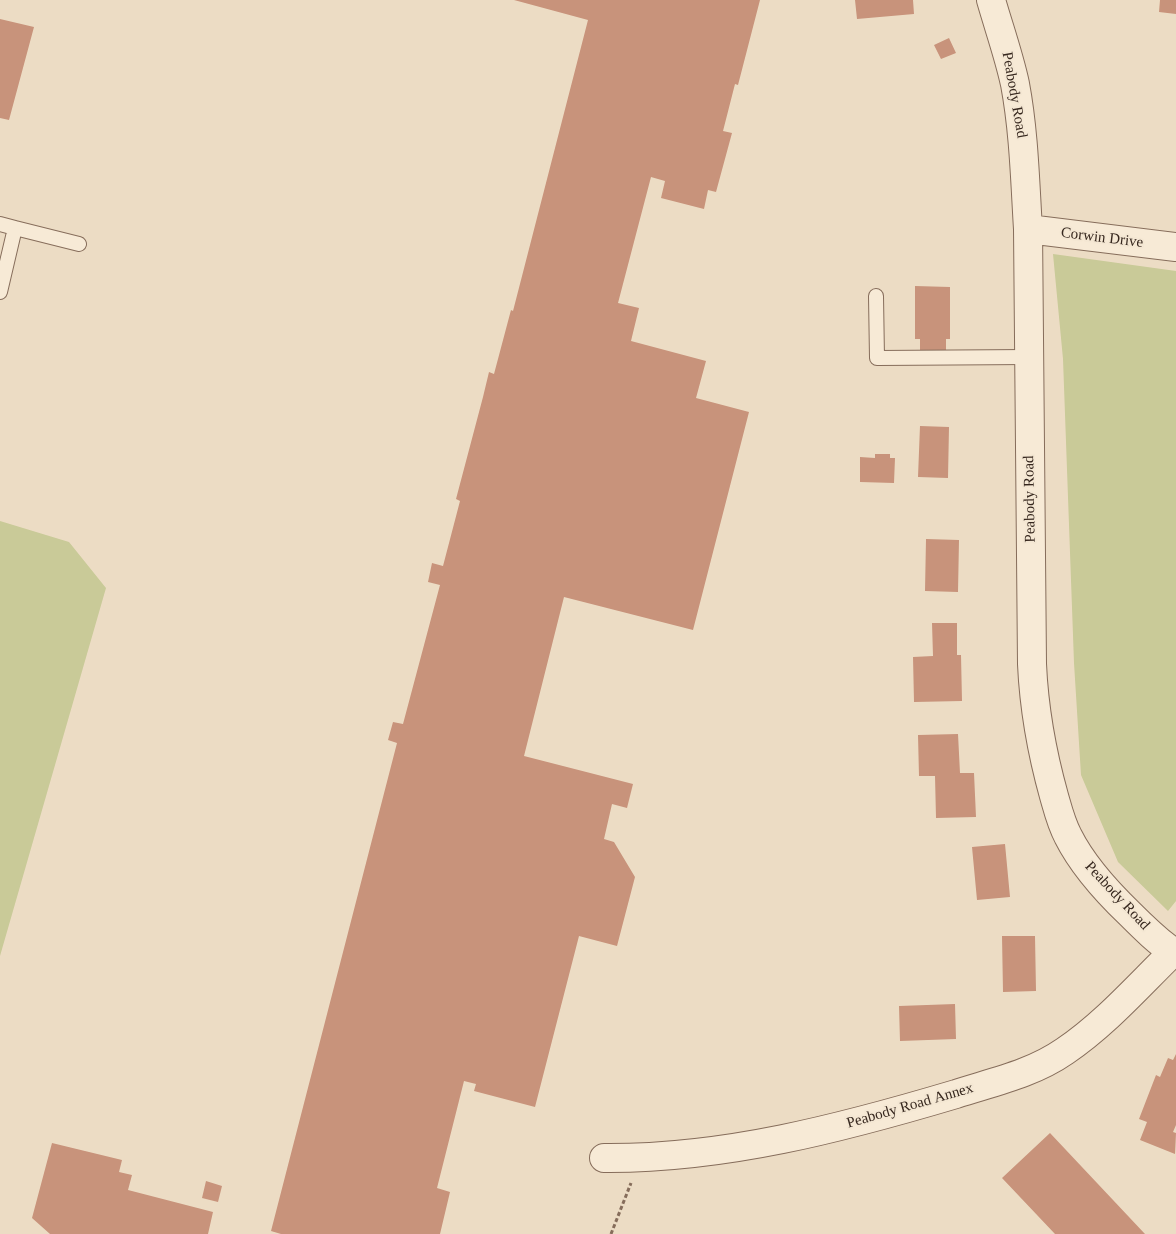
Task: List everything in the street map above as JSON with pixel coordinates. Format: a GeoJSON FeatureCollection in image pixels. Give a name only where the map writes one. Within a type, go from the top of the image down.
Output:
{"type":"FeatureCollection","features":[{"type":"Feature","properties":{"kind":"street","name":"Peabody Road"},"geometry":{"type":"LineString","coordinates":[[991,0],[1014,83],[1022,133],[1028,229],[1032,664],[1039,732],[1048,776],[1060,817],[1068,836],[1090,871],[1137,921],[1174,953]]}},
{"type":"Feature","properties":{"kind":"street","name":"Corwin Drive"},"geometry":{"type":"LineString","coordinates":[[1028,229],[1176,247]]}},
{"type":"Feature","properties":{"kind":"street","name":"Peabody Road Annex"},"geometry":{"type":"LineString","coordinates":[[604,1158],[642,1158],[737,1148],[913,1106],[1033,1069],[1064,1052],[1086,1035],[1174,953]]}},
{"type":"Feature","properties":{"kind":"lane"},"geometry":{"type":"LineString","coordinates":[[0,224],[79,244]]}},
{"type":"Feature","properties":{"kind":"lane"},"geometry":{"type":"LineString","coordinates":[[0,292],[14,228]]}},
{"type":"Feature","properties":{"kind":"lane"},"geometry":{"type":"LineString","coordinates":[[876,296],[877,358],[1029,357]]}},
{"type":"Feature","properties":{"kind":"path"},"geometry":{"type":"LineString","coordinates":[[611,1234],[642,1158]]}},
{"type":"Feature","properties":{"kind":"green space"},"geometry":{"type":"Polygon","coordinates":[[[1053,254],[1176,271],[1176,901],[1168,911],[1118,862],[1081,775],[1074,663],[1063,359],[1053,254]]]}},
{"type":"Feature","properties":{"kind":"green space"},"geometry":{"type":"Polygon","coordinates":[[[0,521],[69,542],[106,588],[0,956],[0,521]]]}},
{"type":"Feature","properties":{"kind":"building"},"geometry":{"type":"Polygon","coordinates":[[[514,0],[760,0],[738,85],[735,84],[723,131],[732,133],[716,192],[708,190],[704,209],[661,198],[665,181],[651,177],[618,303],[639,308],[631,341],[706,361],[696,398],[749,412],[693,630],[564,597],[524,756],[633,784],[627,808],[612,804],[604,839],[614,842],[635,877],[617,946],[579,936],[535,1107],[474,1091],[476,1084],[464,1081],[437,1188],[450,1192],[440,1234],[281,1234],[271,1231],[397,743],[388,740],[393,722],[403,724],[440,585],[428,582],[432,563],[443,566],[460,501],[456,499],[489,372],[494,374],[511,310],[513,311],[588,20],[514,0]]]}},
{"type":"Feature","properties":{"kind":"building"},"geometry":{"type":"Polygon","coordinates":[[[855,0],[913,0],[914,14],[857,19],[855,0]]]}},
{"type":"Feature","properties":{"kind":"building"},"geometry":{"type":"Polygon","coordinates":[[[1160,0],[1176,0],[1176,14],[1159,12],[1160,0]]]}},
{"type":"Feature","properties":{"kind":"building"},"geometry":{"type":"Polygon","coordinates":[[[0,19],[34,27],[9,120],[0,118],[0,19]]]}},
{"type":"Feature","properties":{"kind":"building"},"geometry":{"type":"Polygon","coordinates":[[[949,38],[956,53],[941,59],[934,45],[949,38]]]}},
{"type":"Feature","properties":{"kind":"building"},"geometry":{"type":"Polygon","coordinates":[[[915,286],[950,287],[950,339],[946,339],[946,351],[920,351],[920,339],[915,339],[915,286]]]}},
{"type":"Feature","properties":{"kind":"building"},"geometry":{"type":"Polygon","coordinates":[[[920,426],[949,427],[948,478],[918,477],[920,426]]]}},
{"type":"Feature","properties":{"kind":"building"},"geometry":{"type":"Polygon","coordinates":[[[875,454],[890,454],[890,458],[895,458],[894,483],[860,482],[860,457],[875,458],[875,454]]]}},
{"type":"Feature","properties":{"kind":"building"},"geometry":{"type":"Polygon","coordinates":[[[926,539],[959,540],[958,592],[925,591],[926,539]]]}},
{"type":"Feature","properties":{"kind":"building"},"geometry":{"type":"Polygon","coordinates":[[[932,623],[957,623],[957,655],[961,655],[962,701],[914,702],[913,657],[933,656],[932,623]]]}},
{"type":"Feature","properties":{"kind":"building"},"geometry":{"type":"Polygon","coordinates":[[[958,734],[960,773],[974,773],[976,817],[936,818],[935,776],[919,776],[918,735],[958,734]]]}},
{"type":"Feature","properties":{"kind":"building"},"geometry":{"type":"Polygon","coordinates":[[[1005,844],[1010,897],[977,900],[972,847],[1005,844]]]}},
{"type":"Feature","properties":{"kind":"building"},"geometry":{"type":"Polygon","coordinates":[[[1002,936],[1035,936],[1036,991],[1003,992],[1002,936]]]}},
{"type":"Feature","properties":{"kind":"building"},"geometry":{"type":"Polygon","coordinates":[[[955,1004],[956,1039],[900,1041],[899,1006],[955,1004]]]}},
{"type":"Feature","properties":{"kind":"building"},"geometry":{"type":"Polygon","coordinates":[[[1176,1054],[1176,1125],[1173,1132],[1176,1133],[1175,1154],[1140,1140],[1147,1122],[1139,1119],[1156,1075],[1160,1077],[1168,1058],[1173,1060],[1176,1054]]]}},
{"type":"Feature","properties":{"kind":"building"},"geometry":{"type":"Polygon","coordinates":[[[1050,1133],[1145,1234],[1055,1234],[1002,1178],[1050,1133]]]}},
{"type":"Feature","properties":{"kind":"building"},"geometry":{"type":"Polygon","coordinates":[[[52,1143],[122,1160],[119,1172],[132,1175],[128,1190],[213,1212],[208,1234],[50,1234],[32,1218],[52,1143]]]}},
{"type":"Feature","properties":{"kind":"building"},"geometry":{"type":"Polygon","coordinates":[[[206,1181],[222,1186],[218,1202],[202,1198],[206,1181]]]}}]}
